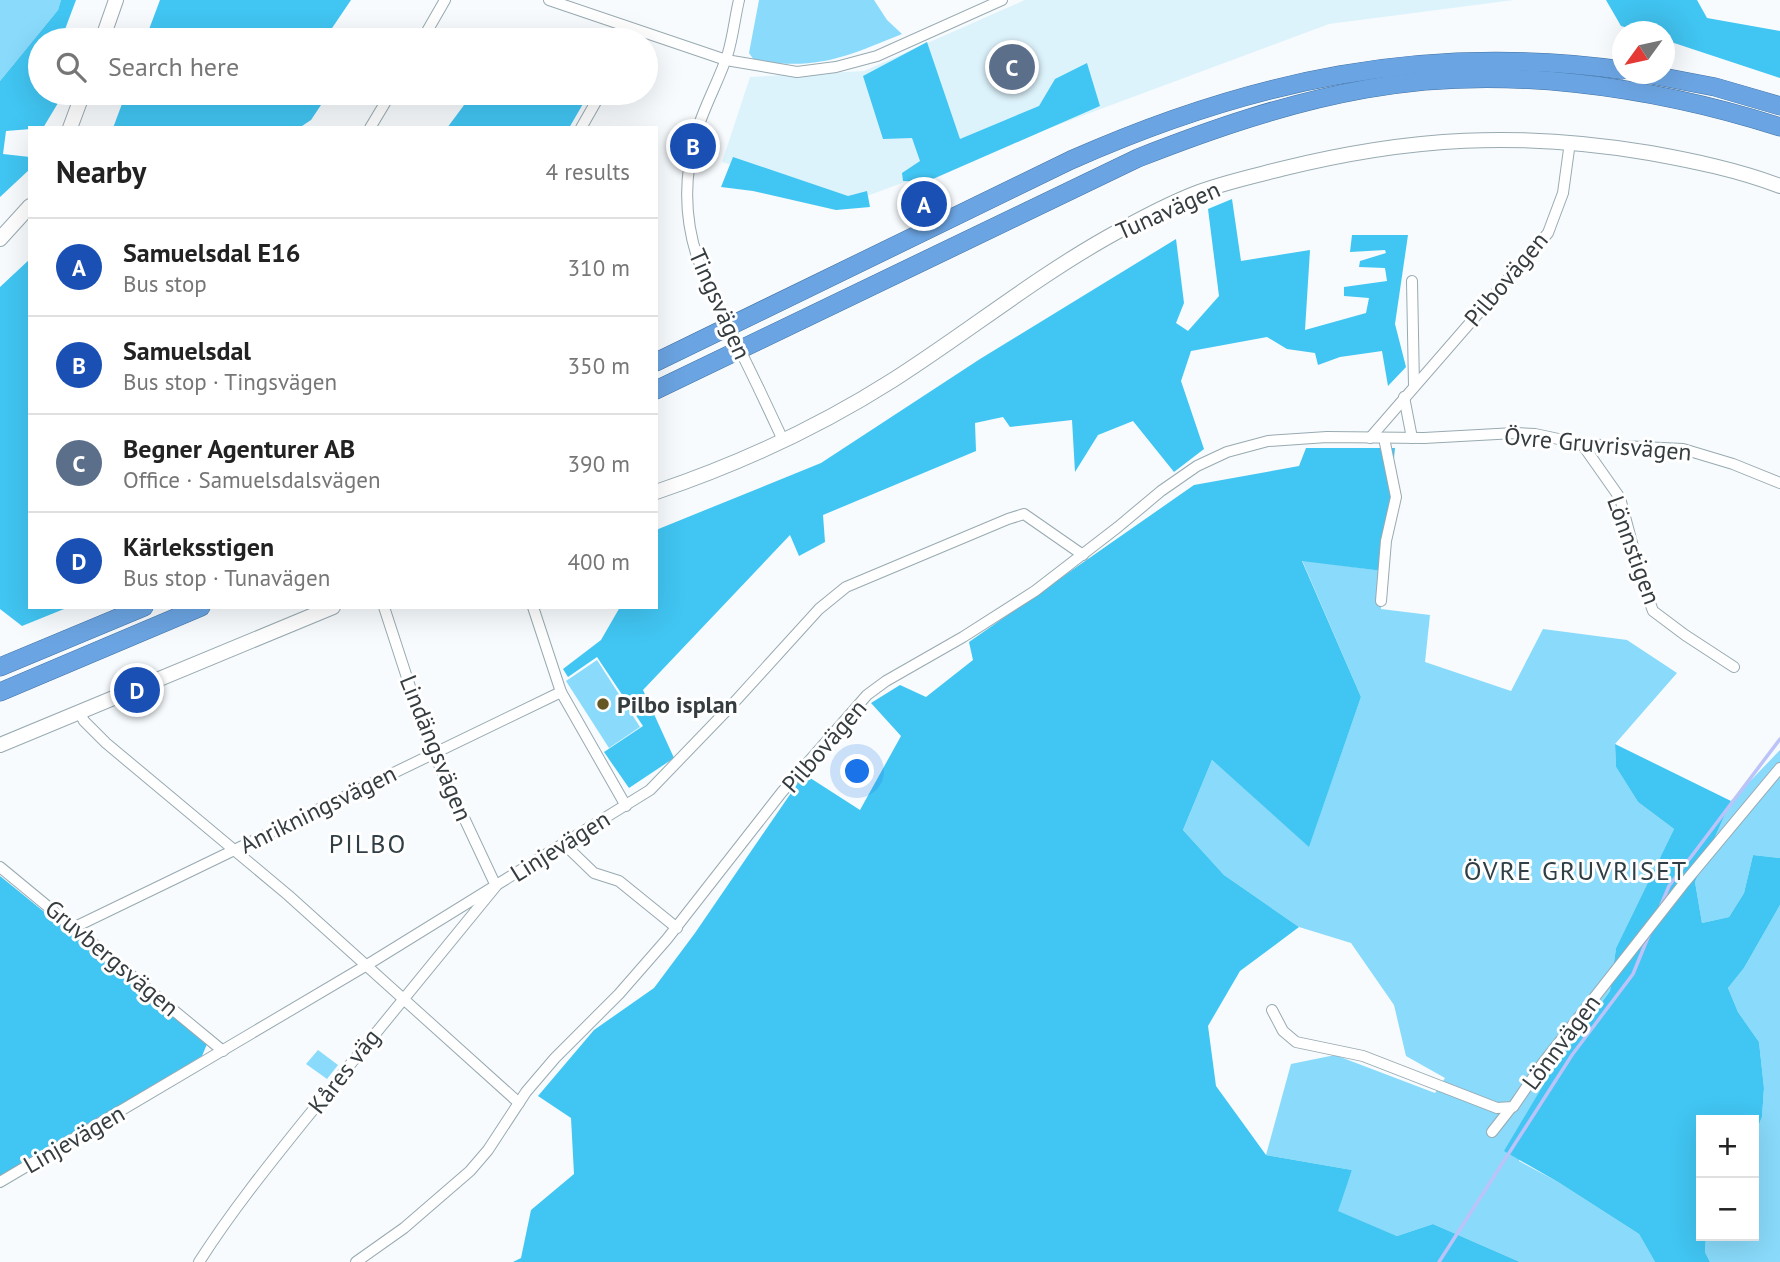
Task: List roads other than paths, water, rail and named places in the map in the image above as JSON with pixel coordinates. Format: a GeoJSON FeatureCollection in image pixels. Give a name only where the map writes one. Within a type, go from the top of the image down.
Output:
{"type":"FeatureCollection","features":[{"type":"Feature","properties":{"kind":"highway"},"geometry":{"type":"LineString","coordinates":[[658,361],[1071,160],[1125,136],[1237,97],[1308,79],[1417,64],[1536,61],[1612,69]]}},
{"type":"Feature","properties":{"kind":"highway"},"geometry":{"type":"LineString","coordinates":[[658,389],[1138,158],[1251,117],[1365,89],[1453,80],[1560,82],[1667,97],[1780,127]]}},
{"type":"Feature","properties":{"kind":"highway"},"geometry":{"type":"LineString","coordinates":[[1675,80],[1780,106]]}},
{"type":"Feature","properties":{"kind":"highway"},"geometry":{"type":"LineString","coordinates":[[0,667],[139,609]]}},
{"type":"Feature","properties":{"kind":"highway"},"geometry":{"type":"LineString","coordinates":[[0,692],[196,609]]}},
{"type":"Feature","properties":{"kind":"street"},"geometry":{"type":"LineString","coordinates":[[106,28],[116,0]]}},
{"type":"Feature","properties":{"kind":"street"},"geometry":{"type":"LineString","coordinates":[[429,28],[444,0]]}},
{"type":"Feature","properties":{"kind":"street"},"geometry":{"type":"LineString","coordinates":[[549,0],[615,28]]}},
{"type":"Feature","properties":{"kind":"street","name":"Tingsvägen"},"geometry":{"type":"LineString","coordinates":[[738,0],[726,60],[696,132],[688,168],[686,204],[691,241],[709,286],[783,440]]}},
{"type":"Feature","properties":{"kind":"street"},"geometry":{"type":"LineString","coordinates":[[658,42],[726,60],[792,71],[836,68],[877,56],[1002,0]]}},
{"type":"Feature","properties":{"kind":"street"},"geometry":{"type":"LineString","coordinates":[[71,126],[79,105]]}},
{"type":"Feature","properties":{"kind":"street"},"geometry":{"type":"LineString","coordinates":[[371,126],[384,105]]}},
{"type":"Feature","properties":{"kind":"street"},"geometry":{"type":"LineString","coordinates":[[582,126],[594,105]]}},
{"type":"Feature","properties":{"kind":"street","name":"Tunavägen"},"geometry":{"type":"LineString","coordinates":[[658,491],[728,465],[783,440],[891,381],[1105,239],[1199,192],[1339,155],[1415,143],[1489,139],[1570,142],[1690,160],[1780,186]]}},
{"type":"Feature","properties":{"kind":"street","name":"Pilbovägen"},"geometry":{"type":"LineString","coordinates":[[356,1262],[404,1228],[470,1171],[519,1102],[555,1058],[619,994],[677,928],[782,792],[867,695],[1005,611],[1083,555],[1161,491],[1198,466],[1247,445],[1286,439],[1370,438],[1548,233],[1563,193],[1570,142]]}},
{"type":"Feature","properties":{"kind":"street"},"geometry":{"type":"LineString","coordinates":[[0,239],[28,208]]}},
{"type":"Feature","properties":{"kind":"street"},"geometry":{"type":"LineString","coordinates":[[1412,281],[1414,386]]}},
{"type":"Feature","properties":{"kind":"street"},"geometry":{"type":"LineString","coordinates":[[1404,397],[1412,439]]}},
{"type":"Feature","properties":{"kind":"street","name":"Övre Gruvrisvägen"},"geometry":{"type":"LineString","coordinates":[[1370,438],[1412,439],[1515,433],[1535,434],[1582,444],[1683,449],[1780,483]]}},
{"type":"Feature","properties":{"kind":"street"},"geometry":{"type":"LineString","coordinates":[[1381,601],[1386,541],[1396,497],[1384,438]]}},
{"type":"Feature","properties":{"kind":"street","name":"Lönnstigen"},"geometry":{"type":"LineString","coordinates":[[1582,444],[1620,498],[1653,611],[1734,667]]}},
{"type":"Feature","properties":{"kind":"street","name":"Linjevägen"},"geometry":{"type":"LineString","coordinates":[[0,1182],[367,965],[626,806],[661,781],[819,609],[846,587],[1024,514],[1083,555]]}},
{"type":"Feature","properties":{"kind":"street"},"geometry":{"type":"LineString","coordinates":[[0,745],[328,609]]}},
{"type":"Feature","properties":{"kind":"street","name":"Lindängsvägen"},"geometry":{"type":"LineString","coordinates":[[385,609],[434,753],[496,886]]}},
{"type":"Feature","properties":{"kind":"street"},"geometry":{"type":"LineString","coordinates":[[534,609],[561,692],[626,806]]}},
{"type":"Feature","properties":{"kind":"street","name":"Anrikningsvägen"},"geometry":{"type":"LineString","coordinates":[[75,927],[561,692]]}},
{"type":"Feature","properties":{"kind":"street"},"geometry":{"type":"LineString","coordinates":[[80,713],[84,721],[106,743],[367,965],[519,1102]]}},
{"type":"Feature","properties":{"kind":"street","name":"Lönnvägen"},"geometry":{"type":"LineString","coordinates":[[1272,1010],[1283,1031],[1296,1042],[1363,1056],[1497,1108],[1510,1109],[1702,860],[1780,768]]}},
{"type":"Feature","properties":{"kind":"street"},"geometry":{"type":"LineString","coordinates":[[565,845],[594,873],[620,881],[677,928]]}},
{"type":"Feature","properties":{"kind":"street","name":"Gruvbergsvägen"},"geometry":{"type":"LineString","coordinates":[[0,867],[223,1051]]}},
{"type":"Feature","properties":{"kind":"street","name":"Kåres väg"},"geometry":{"type":"LineString","coordinates":[[199,1262],[238,1204],[386,1017],[496,886]]}},
{"type":"Feature","properties":{"kind":"street"},"geometry":{"type":"LineString","coordinates":[[1492,1132],[1510,1109]]}},
{"type":"Feature","properties":{"kind":"waterway"},"geometry":{"type":"LineString","coordinates":[[1661,905],[1669,886],[1780,739]]}},
{"type":"Feature","properties":{"kind":"waterway"},"geometry":{"type":"LineString","coordinates":[[1439,1262],[1572,1055],[1633,974],[1649,935]]}},
{"type":"Feature","properties":{"kind":"place","name":"Begner Agenturer AB"},"geometry":{"type":"Point","coordinates":[1012,67]}},
{"type":"Feature","properties":{"kind":"place","name":"Samuelsdal"},"geometry":{"type":"Point","coordinates":[693,146]}},
{"type":"Feature","properties":{"kind":"place","name":"Samuelsdal E16"},"geometry":{"type":"Point","coordinates":[924,204]}},
{"type":"Feature","properties":{"kind":"place","name":"Kärleksstigen"},"geometry":{"type":"Point","coordinates":[137,690]}},
{"type":"Feature","properties":{"kind":"place","name":"Pilbo isplan"},"geometry":{"type":"Point","coordinates":[603,704]}},
{"type":"Feature","properties":{"kind":"district","name":"PILBO"},"geometry":{"type":"Point","coordinates":[368,843]}},
{"type":"Feature","properties":{"kind":"district","name":"ÖVRE GRUVRISET"},"geometry":{"type":"Point","coordinates":[1576,870]}}]}
